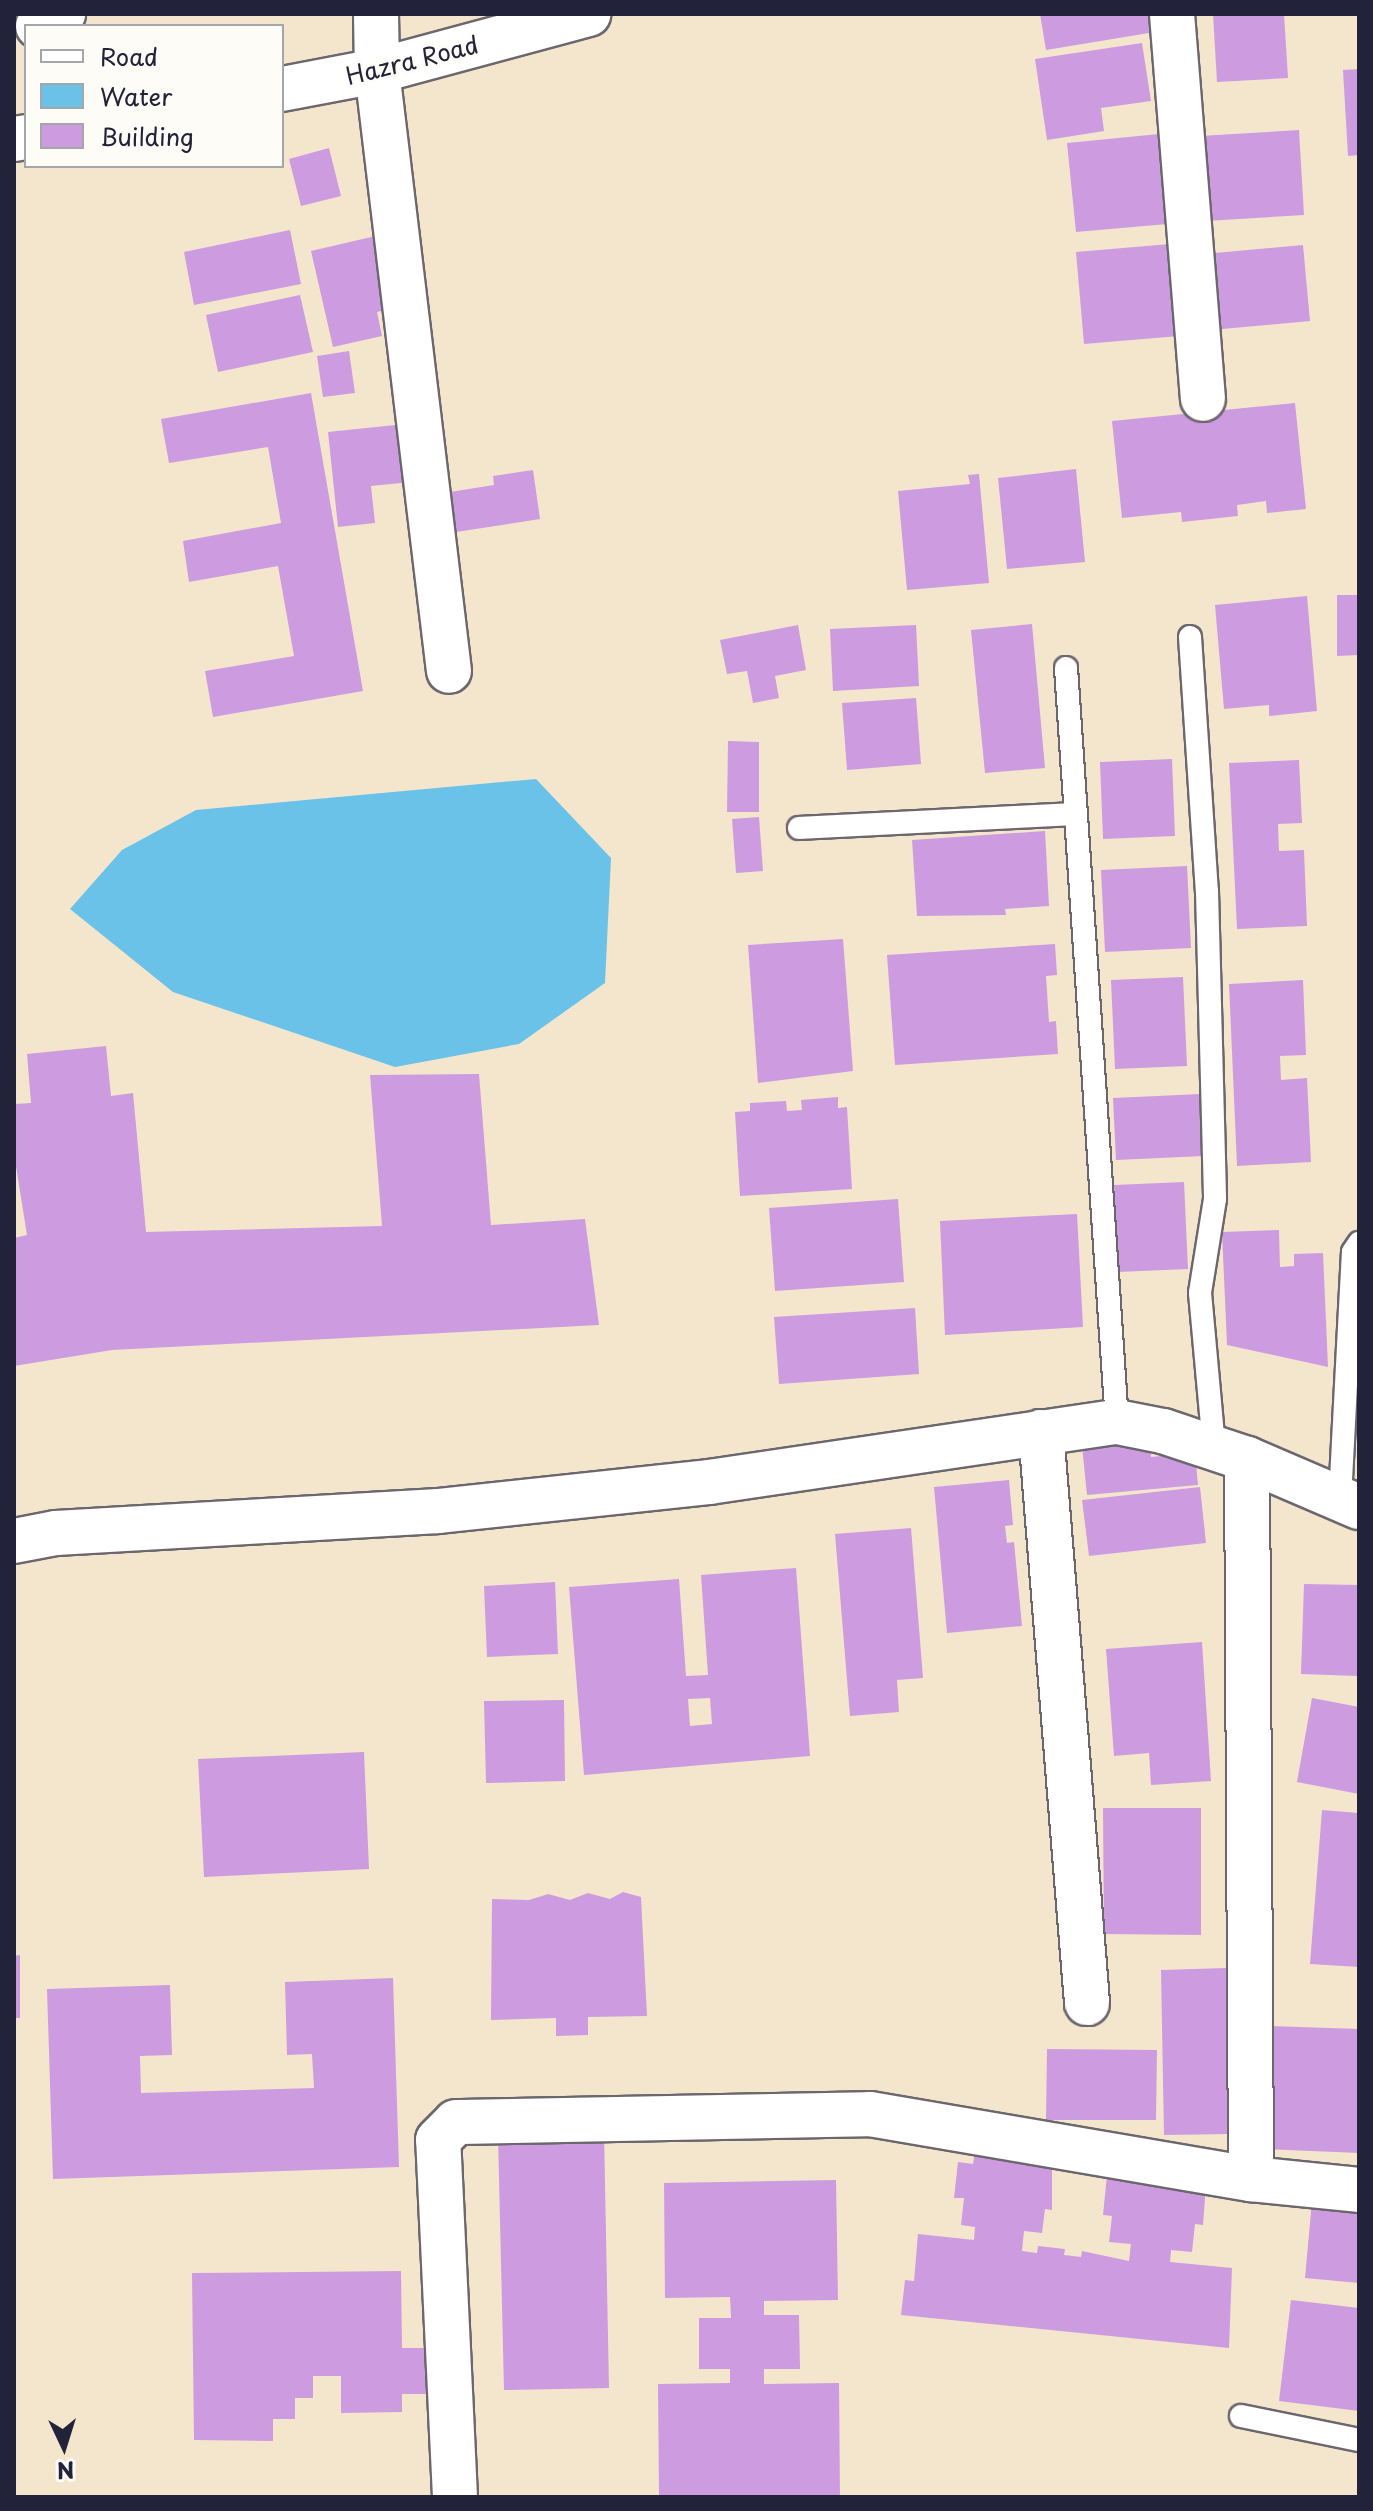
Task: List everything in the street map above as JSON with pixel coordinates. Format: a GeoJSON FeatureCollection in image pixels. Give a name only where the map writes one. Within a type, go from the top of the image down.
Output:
{"type":"FeatureCollection","features":[{"type":"Feature","properties":{"kind":"street"},"geometry":{"type":"LineString","coordinates":[[42,24],[63,14]]}},
{"type":"Feature","properties":{"kind":"street"},"geometry":{"type":"LineString","coordinates":[[376,14],[377,71],[449,671]]}},
{"type":"Feature","properties":{"kind":"street","name":"Hazra Road"},"geometry":{"type":"LineString","coordinates":[[284,89],[377,71],[588,14]]}},
{"type":"Feature","properties":{"kind":"street"},"geometry":{"type":"LineString","coordinates":[[1172,14],[1203,399]]}},
{"type":"Feature","properties":{"kind":"street"},"geometry":{"type":"LineString","coordinates":[[14,1541],[56,1533],[469,1508],[709,1482],[1117,1422],[1231,1453],[1349,1503]]}},
{"type":"Feature","properties":{"kind":"street"},"geometry":{"type":"LineString","coordinates":[[1041,1432],[1087,2003]]}},
{"type":"Feature","properties":{"kind":"street"},"geometry":{"type":"LineString","coordinates":[[1231,1453],[1251,2179]]}},
{"type":"Feature","properties":{"kind":"street"},"geometry":{"type":"LineString","coordinates":[[455,2497],[438,2140],[456,2122],[870,2114],[1251,2179],[1359,2190]]}},
{"type":"Feature","properties":{"kind":"lane"},"geometry":{"type":"LineString","coordinates":[[1190,637],[1207,891],[1215,1199],[1200,1293],[1231,1453]]}},
{"type":"Feature","properties":{"kind":"lane"},"geometry":{"type":"LineString","coordinates":[[1066,668],[1117,1422]]}},
{"type":"Feature","properties":{"kind":"lane"},"geometry":{"type":"LineString","coordinates":[[799,828],[1074,814]]}},
{"type":"Feature","properties":{"kind":"lane"},"geometry":{"type":"LineString","coordinates":[[1349,1503],[1357,1249]]}},
{"type":"Feature","properties":{"kind":"lane"},"geometry":{"type":"LineString","coordinates":[[1241,2416],[1359,2440]]}},
{"type":"Feature","properties":{"kind":"water"},"geometry":{"type":"Polygon","coordinates":[[[536,779],[611,858],[605,983],[519,1044],[395,1067],[173,992],[70,909],[122,850],[196,810],[536,779]]]}},
{"type":"Feature","properties":{"kind":"building"},"geometry":{"type":"Polygon","coordinates":[[[1040,14],[1158,14],[1161,31],[1046,50],[1040,14]]]}},
{"type":"Feature","properties":{"kind":"building"},"geometry":{"type":"Polygon","coordinates":[[[1213,14],[1284,14],[1288,78],[1217,82],[1213,14]]]}},
{"type":"Feature","properties":{"kind":"building"},"geometry":{"type":"Polygon","coordinates":[[[1142,43],[1151,101],[1101,108],[1104,131],[1047,140],[1035,59],[1142,43]]]}},
{"type":"Feature","properties":{"kind":"building"},"geometry":{"type":"Polygon","coordinates":[[[1359,69],[1359,155],[1348,156],[1343,70],[1359,69]]]}},
{"type":"Feature","properties":{"kind":"building"},"geometry":{"type":"Polygon","coordinates":[[[1299,130],[1304,215],[1206,221],[1200,136],[1299,130]]]}},
{"type":"Feature","properties":{"kind":"building"},"geometry":{"type":"Polygon","coordinates":[[[1159,134],[1167,224],[1076,232],[1067,143],[1159,134]]]}},
{"type":"Feature","properties":{"kind":"building"},"geometry":{"type":"Polygon","coordinates":[[[329,148],[341,196],[301,206],[289,159],[329,148]]]}},
{"type":"Feature","properties":{"kind":"building"},"geometry":{"type":"Polygon","coordinates":[[[290,230],[301,284],[194,305],[184,252],[290,230]]]}},
{"type":"Feature","properties":{"kind":"building"},"geometry":{"type":"Polygon","coordinates":[[[380,235],[397,307],[377,312],[382,336],[333,347],[311,251],[380,235]]]}},
{"type":"Feature","properties":{"kind":"building"},"geometry":{"type":"Polygon","coordinates":[[[1170,244],[1179,336],[1084,344],[1076,252],[1170,244]]]}},
{"type":"Feature","properties":{"kind":"building"},"geometry":{"type":"Polygon","coordinates":[[[1303,245],[1310,321],[1211,330],[1204,254],[1303,245]]]}},
{"type":"Feature","properties":{"kind":"building"},"geometry":{"type":"Polygon","coordinates":[[[300,295],[313,352],[218,372],[206,315],[300,295]]]}},
{"type":"Feature","properties":{"kind":"building"},"geometry":{"type":"Polygon","coordinates":[[[349,351],[355,393],[323,397],[317,356],[349,351]]]}},
{"type":"Feature","properties":{"kind":"building"},"geometry":{"type":"Polygon","coordinates":[[[311,393],[363,691],[213,717],[205,671],[294,656],[278,566],[189,582],[183,541],[281,523],[268,447],[169,463],[161,419],[311,393]]]}},
{"type":"Feature","properties":{"kind":"building"},"geometry":{"type":"Polygon","coordinates":[[[1295,403],[1306,509],[1267,513],[1266,501],[1237,505],[1238,516],[1182,522],[1181,512],[1122,518],[1112,421],[1295,403]]]}},
{"type":"Feature","properties":{"kind":"building"},"geometry":{"type":"Polygon","coordinates":[[[405,424],[411,482],[371,486],[375,523],[338,527],[328,432],[405,424]]]}},
{"type":"Feature","properties":{"kind":"building"},"geometry":{"type":"Polygon","coordinates":[[[1076,469],[1085,562],[1007,569],[998,478],[1076,469]]]}},
{"type":"Feature","properties":{"kind":"building"},"geometry":{"type":"Polygon","coordinates":[[[533,470],[540,519],[456,532],[450,492],[494,485],[493,476],[533,470]]]}},
{"type":"Feature","properties":{"kind":"building"},"geometry":{"type":"Polygon","coordinates":[[[979,474],[989,583],[907,590],[898,491],[970,484],[968,475],[979,474]]]}},
{"type":"Feature","properties":{"kind":"building"},"geometry":{"type":"Polygon","coordinates":[[[1337,595],[1359,595],[1359,655],[1337,656],[1337,595]]]}},
{"type":"Feature","properties":{"kind":"building"},"geometry":{"type":"Polygon","coordinates":[[[1307,596],[1317,711],[1269,716],[1269,705],[1224,709],[1215,605],[1307,596]]]}},
{"type":"Feature","properties":{"kind":"building"},"geometry":{"type":"Polygon","coordinates":[[[1032,624],[1045,768],[985,773],[971,630],[1032,624]]]}},
{"type":"Feature","properties":{"kind":"building"},"geometry":{"type":"Polygon","coordinates":[[[798,625],[806,670],[775,676],[779,698],[753,703],[747,671],[727,674],[720,640],[798,625]]]}},
{"type":"Feature","properties":{"kind":"building"},"geometry":{"type":"Polygon","coordinates":[[[916,625],[919,686],[833,691],[830,629],[916,625]]]}},
{"type":"Feature","properties":{"kind":"building"},"geometry":{"type":"Polygon","coordinates":[[[916,698],[921,764],[847,770],[842,703],[916,698]]]}},
{"type":"Feature","properties":{"kind":"building"},"geometry":{"type":"Polygon","coordinates":[[[728,741],[759,742],[759,812],[727,812],[728,741]]]}},
{"type":"Feature","properties":{"kind":"building"},"geometry":{"type":"Polygon","coordinates":[[[1172,759],[1175,836],[1103,839],[1100,762],[1172,759]]]}},
{"type":"Feature","properties":{"kind":"building"},"geometry":{"type":"Polygon","coordinates":[[[1299,760],[1302,823],[1278,824],[1279,851],[1304,850],[1307,926],[1237,929],[1229,763],[1299,760]]]}},
{"type":"Feature","properties":{"kind":"building"},"geometry":{"type":"Polygon","coordinates":[[[759,817],[763,871],[736,873],[732,819],[759,817]]]}},
{"type":"Feature","properties":{"kind":"building"},"geometry":{"type":"Polygon","coordinates":[[[1045,831],[1049,906],[1005,909],[1006,915],[917,916],[912,840],[1045,831]]]}},
{"type":"Feature","properties":{"kind":"building"},"geometry":{"type":"Polygon","coordinates":[[[1187,866],[1191,948],[1105,952],[1101,870],[1187,866]]]}},
{"type":"Feature","properties":{"kind":"building"},"geometry":{"type":"Polygon","coordinates":[[[843,939],[853,1071],[758,1083],[748,945],[843,939]]]}},
{"type":"Feature","properties":{"kind":"building"},"geometry":{"type":"Polygon","coordinates":[[[1055,944],[1057,975],[1046,976],[1049,1022],[1056,1021],[1058,1054],[895,1065],[887,955],[1055,944]]]}},
{"type":"Feature","properties":{"kind":"building"},"geometry":{"type":"Polygon","coordinates":[[[1183,977],[1187,1066],[1115,1069],[1111,980],[1183,977]]]}},
{"type":"Feature","properties":{"kind":"building"},"geometry":{"type":"Polygon","coordinates":[[[1303,980],[1306,1055],[1280,1056],[1281,1080],[1307,1078],[1311,1162],[1237,1166],[1229,984],[1303,980]]]}},
{"type":"Feature","properties":{"kind":"building"},"geometry":{"type":"Polygon","coordinates":[[[106,1046],[111,1096],[133,1093],[146,1232],[382,1226],[370,1075],[479,1074],[491,1225],[585,1219],[599,1325],[112,1350],[14,1366],[14,1238],[27,1235],[14,1154],[14,1104],[31,1103],[27,1054],[106,1046]]]}},
{"type":"Feature","properties":{"kind":"building"},"geometry":{"type":"Polygon","coordinates":[[[1201,1094],[1204,1156],[1116,1160],[1113,1098],[1201,1094]]]}},
{"type":"Feature","properties":{"kind":"building"},"geometry":{"type":"Polygon","coordinates":[[[838,1097],[838,1108],[847,1107],[852,1189],[740,1196],[735,1112],[750,1111],[750,1103],[786,1101],[787,1111],[802,1110],[801,1100],[838,1097]]]}},
{"type":"Feature","properties":{"kind":"building"},"geometry":{"type":"Polygon","coordinates":[[[1184,1182],[1188,1269],[1118,1272],[1114,1185],[1184,1182]]]}},
{"type":"Feature","properties":{"kind":"building"},"geometry":{"type":"Polygon","coordinates":[[[898,1199],[904,1282],[775,1291],[769,1208],[898,1199]]]}},
{"type":"Feature","properties":{"kind":"building"},"geometry":{"type":"Polygon","coordinates":[[[1077,1214],[1083,1327],[945,1335],[940,1221],[1077,1214]]]}},
{"type":"Feature","properties":{"kind":"building"},"geometry":{"type":"Polygon","coordinates":[[[1279,1230],[1280,1267],[1294,1266],[1294,1254],[1323,1253],[1328,1367],[1227,1345],[1222,1232],[1279,1230]]]}},
{"type":"Feature","properties":{"kind":"building"},"geometry":{"type":"Polygon","coordinates":[[[915,1308],[919,1374],[779,1384],[774,1317],[915,1308]]]}},
{"type":"Feature","properties":{"kind":"building"},"geometry":{"type":"Polygon","coordinates":[[[1148,1430],[1151,1457],[1195,1453],[1198,1485],[1087,1495],[1081,1436],[1148,1430]]]}},
{"type":"Feature","properties":{"kind":"building"},"geometry":{"type":"Polygon","coordinates":[[[1009,1480],[1013,1525],[1005,1526],[1007,1543],[1014,1542],[1022,1626],[947,1633],[934,1487],[1009,1480]]]}},
{"type":"Feature","properties":{"kind":"building"},"geometry":{"type":"Polygon","coordinates":[[[1200,1487],[1206,1543],[1089,1556],[1082,1500],[1200,1487]]]}},
{"type":"Feature","properties":{"kind":"building"},"geometry":{"type":"Polygon","coordinates":[[[911,1528],[923,1678],[897,1680],[899,1712],[850,1716],[835,1534],[911,1528]]]}},
{"type":"Feature","properties":{"kind":"building"},"geometry":{"type":"Polygon","coordinates":[[[796,1568],[810,1756],[584,1775],[569,1587],[679,1579],[686,1676],[708,1675],[701,1575],[796,1568]],[[710,1698],[688,1699],[690,1726],[712,1724],[710,1698]]]}},
{"type":"Feature","properties":{"kind":"building"},"geometry":{"type":"Polygon","coordinates":[[[555,1582],[558,1654],[487,1657],[484,1586],[555,1582]]]}},
{"type":"Feature","properties":{"kind":"building"},"geometry":{"type":"Polygon","coordinates":[[[1304,1584],[1359,1585],[1358,1676],[1301,1674],[1304,1584]]]}},
{"type":"Feature","properties":{"kind":"building"},"geometry":{"type":"Polygon","coordinates":[[[1202,1642],[1211,1781],[1151,1785],[1149,1753],[1114,1756],[1106,1649],[1202,1642]]]}},
{"type":"Feature","properties":{"kind":"building"},"geometry":{"type":"Polygon","coordinates":[[[1312,1698],[1359,1707],[1359,1794],[1297,1782],[1312,1698]]]}},
{"type":"Feature","properties":{"kind":"building"},"geometry":{"type":"Polygon","coordinates":[[[564,1700],[565,1781],[486,1783],[484,1701],[564,1700]]]}},
{"type":"Feature","properties":{"kind":"building"},"geometry":{"type":"Polygon","coordinates":[[[364,1752],[369,1869],[204,1877],[198,1759],[364,1752]]]}},
{"type":"Feature","properties":{"kind":"building"},"geometry":{"type":"Polygon","coordinates":[[[1103,1808],[1201,1808],[1201,1935],[1104,1934],[1103,1808]]]}},
{"type":"Feature","properties":{"kind":"building"},"geometry":{"type":"Polygon","coordinates":[[[1322,1810],[1359,1813],[1359,1967],[1310,1964],[1322,1810]]]}},
{"type":"Feature","properties":{"kind":"building"},"geometry":{"type":"Polygon","coordinates":[[[623,1892],[641,1897],[647,2016],[588,2017],[588,2035],[556,2036],[556,2018],[491,2020],[492,1899],[529,1900],[548,1894],[570,1900],[588,1893],[610,1899],[623,1892]]]}},
{"type":"Feature","properties":{"kind":"building"},"geometry":{"type":"Polygon","coordinates":[[[20,1955],[20,2018],[14,2018],[14,1956],[20,1955]]]}},
{"type":"Feature","properties":{"kind":"building"},"geometry":{"type":"Polygon","coordinates":[[[1226,1968],[1229,2134],[1164,2135],[1161,1970],[1226,1968]]]}},
{"type":"Feature","properties":{"kind":"building"},"geometry":{"type":"Polygon","coordinates":[[[393,1978],[399,2167],[53,2179],[47,1989],[170,1985],[172,2055],[140,2056],[141,2093],[314,2088],[312,2054],[287,2055],[285,1982],[393,1978]]]}},
{"type":"Feature","properties":{"kind":"building"},"geometry":{"type":"Polygon","coordinates":[[[1267,2026],[1359,2029],[1359,2153],[1262,2149],[1267,2026]]]}},
{"type":"Feature","properties":{"kind":"building"},"geometry":{"type":"Polygon","coordinates":[[[1047,2049],[1157,2050],[1156,2120],[1046,2120],[1047,2049]]]}},
{"type":"Feature","properties":{"kind":"building"},"geometry":{"type":"Polygon","coordinates":[[[604,2132],[609,2388],[504,2390],[498,2135],[604,2132]]]}},
{"type":"Feature","properties":{"kind":"building"},"geometry":{"type":"Polygon","coordinates":[[[977,2138],[1052,2150],[1052,2210],[1045,2209],[1042,2233],[1024,2231],[1022,2251],[1037,2253],[1038,2246],[1065,2249],[1064,2255],[1081,2257],[1082,2251],[1129,2261],[1131,2244],[1109,2242],[1112,2216],[1103,2215],[1107,2175],[1206,2185],[1203,2225],[1195,2224],[1192,2252],[1171,2250],[1170,2262],[1232,2268],[1229,2348],[901,2315],[905,2280],[914,2281],[918,2234],[974,2240],[975,2227],[961,2225],[964,2198],[954,2198],[958,2162],[973,2164],[977,2138]]]}},
{"type":"Feature","properties":{"kind":"building"},"geometry":{"type":"Polygon","coordinates":[[[836,2180],[838,2300],[764,2301],[764,2315],[799,2315],[800,2369],[764,2369],[764,2384],[839,2383],[840,2497],[659,2497],[658,2384],[730,2383],[730,2369],[699,2369],[699,2318],[731,2318],[730,2297],[665,2298],[664,2183],[836,2180]]]}},
{"type":"Feature","properties":{"kind":"building"},"geometry":{"type":"Polygon","coordinates":[[[1312,2201],[1359,2205],[1359,2283],[1305,2278],[1312,2201]]]}},
{"type":"Feature","properties":{"kind":"building"},"geometry":{"type":"Polygon","coordinates":[[[401,2271],[402,2348],[431,2348],[431,2394],[402,2394],[402,2412],[341,2413],[341,2376],[313,2376],[313,2398],[295,2398],[295,2419],[273,2419],[273,2441],[194,2440],[192,2273],[401,2271]]]}},
{"type":"Feature","properties":{"kind":"building"},"geometry":{"type":"Polygon","coordinates":[[[1291,2300],[1359,2308],[1359,2411],[1279,2401],[1291,2300]]]}}]}
